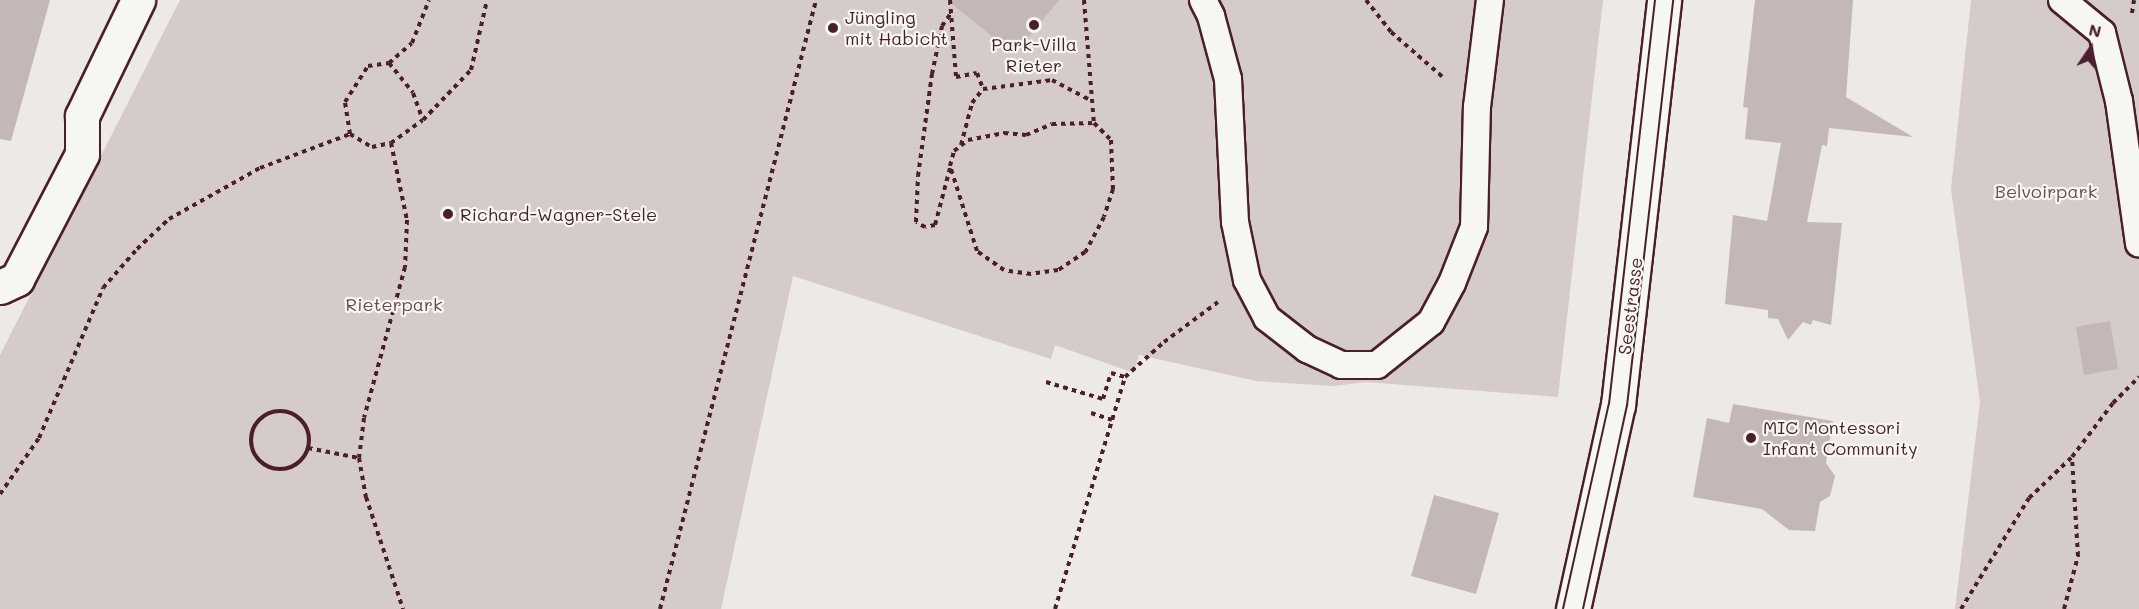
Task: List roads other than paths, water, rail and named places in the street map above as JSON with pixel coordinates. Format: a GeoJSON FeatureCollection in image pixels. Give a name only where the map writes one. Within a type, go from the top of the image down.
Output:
{"type":"FeatureCollection","features":[{"type":"Feature","properties":{"kind":"street"},"geometry":{"type":"LineString","coordinates":[[0,287],[17,279],[82,154],[82,116],[138,0]]}},
{"type":"Feature","properties":{"kind":"street","name":"Seestrasse"},"geometry":{"type":"LineString","coordinates":[[1573,609],[1618,405],[1664,0]]}},
{"type":"Feature","properties":{"kind":"lane"},"geometry":{"type":"LineString","coordinates":[[1203,0],[1211,16],[1228,79],[1235,222],[1247,280],[1267,318],[1307,349],[1341,365],[1377,365],[1410,343],[1431,322],[1452,284],[1474,227],[1478,107],[1490,0]]}},
{"type":"Feature","properties":{"kind":"lane"},"geometry":{"type":"LineString","coordinates":[[2062,0],[2102,33],[2119,101],[2139,244]]}},
{"type":"Feature","properties":{"kind":"tram line"},"geometry":{"type":"LineString","coordinates":[[1563,609],[1609,404],[1655,0]]}},
{"type":"Feature","properties":{"kind":"tram line"},"geometry":{"type":"LineString","coordinates":[[1583,609],[1627,406],[1673,0]]}},
{"type":"Feature","properties":{"kind":"place","name":"Park-Villa Rieter"},"geometry":{"type":"Point","coordinates":[1034,25]}},
{"type":"Feature","properties":{"kind":"place","name":"Jüngling mit Habicht"},"geometry":{"type":"Point","coordinates":[833,28]}},
{"type":"Feature","properties":{"kind":"place","name":"Richard-Wagner-Stele"},"geometry":{"type":"Point","coordinates":[448,214]}},
{"type":"Feature","properties":{"kind":"place","name":"MIC Montessori Infant Community"},"geometry":{"type":"Point","coordinates":[1751,438]}},
{"type":"Feature","properties":{"kind":"park label","name":"Belvoirpark"},"geometry":{"type":"Point","coordinates":[2046,191]}},
{"type":"Feature","properties":{"kind":"park label","name":"Rieterpark"},"geometry":{"type":"Point","coordinates":[394,304]}}]}
